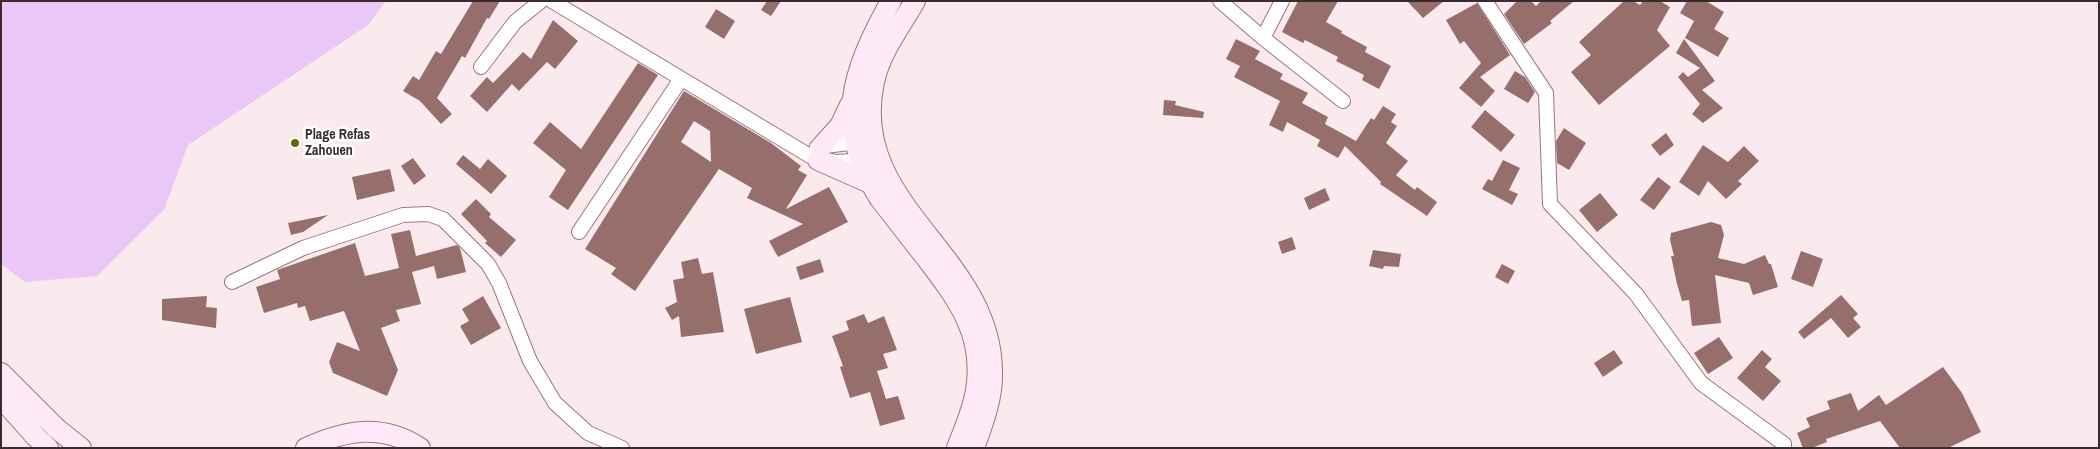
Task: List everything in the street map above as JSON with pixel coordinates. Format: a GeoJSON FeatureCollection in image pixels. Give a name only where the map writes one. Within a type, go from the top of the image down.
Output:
{"type":"FeatureCollection","features":[{"type":"Feature","properties":{"kind":"main road"},"geometry":{"type":"LineString","coordinates":[[890,1],[862,57],[852,100],[840,126],[819,153],[870,184],[953,293],[969,323],[977,356],[976,390],[957,448]]}},
{"type":"Feature","properties":{"kind":"main road"},"geometry":{"type":"LineString","coordinates":[[870,184],[867,150],[874,81],[887,49],[914,1]]}},
{"type":"Feature","properties":{"kind":"main road"},"geometry":{"type":"LineString","coordinates":[[852,100],[867,150],[968,288],[984,320],[992,354],[992,381],[988,407],[974,448]]}},
{"type":"Feature","properties":{"kind":"main road"},"geometry":{"type":"LineString","coordinates":[[1,372],[56,428],[81,448]]}},
{"type":"Feature","properties":{"kind":"main road"},"geometry":{"type":"LineString","coordinates":[[1,398],[48,448]]}},
{"type":"Feature","properties":{"kind":"main road"},"geometry":{"type":"LineString","coordinates":[[306,448],[344,434],[383,432],[397,436],[420,448]]}},
{"type":"Feature","properties":{"kind":"street"},"geometry":{"type":"LineString","coordinates":[[481,67],[514,22],[541,1]]}},
{"type":"Feature","properties":{"kind":"street"},"geometry":{"type":"LineString","coordinates":[[552,1],[791,146],[819,153],[836,162],[867,150]]}},
{"type":"Feature","properties":{"kind":"street"},"geometry":{"type":"LineString","coordinates":[[1220,1],[1343,102]]}},
{"type":"Feature","properties":{"kind":"street"},"geometry":{"type":"LineString","coordinates":[[1263,38],[1282,1]]}},
{"type":"Feature","properties":{"kind":"street"},"geometry":{"type":"LineString","coordinates":[[1485,1],[1546,93],[1550,204],[1636,294],[1701,383],[1784,444],[1784,448]]}},
{"type":"Feature","properties":{"kind":"street"},"geometry":{"type":"LineString","coordinates":[[579,232],[681,79]]}},
{"type":"Feature","properties":{"kind":"street"},"geometry":{"type":"LineString","coordinates":[[819,153],[867,150]]}},
{"type":"Feature","properties":{"kind":"street"},"geometry":{"type":"LineString","coordinates":[[232,282],[303,248],[403,215],[428,214],[443,218],[488,264],[499,283],[530,360],[555,403],[588,433],[622,448]]}},
{"type":"Feature","properties":{"kind":"shaded area"},"geometry":{"type":"Polygon","coordinates":[[[1,1],[386,1],[368,25],[188,145],[164,210],[97,276],[25,282],[1,264],[1,1]]]}},
{"type":"Feature","properties":{"kind":"building"},"geometry":{"type":"Polygon","coordinates":[[[473,1],[500,1],[489,19],[487,18],[465,58],[462,56],[437,98],[452,114],[441,124],[420,101],[403,91],[413,76],[419,80],[436,51],[441,54],[473,1]]]}},
{"type":"Feature","properties":{"kind":"building"},"geometry":{"type":"Polygon","coordinates":[[[767,1],[781,1],[771,16],[761,10],[767,1]]]}},
{"type":"Feature","properties":{"kind":"building"},"geometry":{"type":"Polygon","coordinates":[[[1298,1],[1338,1],[1326,22],[1342,31],[1341,33],[1367,47],[1365,52],[1391,66],[1379,89],[1362,80],[1364,75],[1336,61],[1338,57],[1305,40],[1303,43],[1282,32],[1298,1]]]}},
{"type":"Feature","properties":{"kind":"building"},"geometry":{"type":"Polygon","coordinates":[[[1407,1],[1444,1],[1423,18],[1407,1]]]}},
{"type":"Feature","properties":{"kind":"building"},"geometry":{"type":"Polygon","coordinates":[[[1517,1],[1531,1],[1536,6],[1541,1],[1574,1],[1550,21],[1552,23],[1524,44],[1504,14],[1517,1]]]}},
{"type":"Feature","properties":{"kind":"building"},"geometry":{"type":"Polygon","coordinates":[[[1624,1],[1633,1],[1640,5],[1643,1],[1660,1],[1670,7],[1657,30],[1670,46],[1599,105],[1571,72],[1591,55],[1579,42],[1624,1]]]}},
{"type":"Feature","properties":{"kind":"building"},"geometry":{"type":"Polygon","coordinates":[[[1687,1],[1706,1],[1724,12],[1714,29],[1729,38],[1718,57],[1685,38],[1694,21],[1680,13],[1687,1]]]}},
{"type":"Feature","properties":{"kind":"building"},"geometry":{"type":"Polygon","coordinates":[[[1477,3],[1510,55],[1480,77],[1495,91],[1481,107],[1459,88],[1481,63],[1464,41],[1460,44],[1446,20],[1477,3]]]}},
{"type":"Feature","properties":{"kind":"building"},"geometry":{"type":"Polygon","coordinates":[[[716,9],[735,21],[724,39],[705,27],[716,9]]]}},
{"type":"Feature","properties":{"kind":"building"},"geometry":{"type":"Polygon","coordinates":[[[553,20],[578,41],[555,69],[547,62],[519,91],[512,84],[487,112],[470,96],[487,77],[493,83],[523,52],[531,59],[553,20]]]}},
{"type":"Feature","properties":{"kind":"building"},"geometry":{"type":"Polygon","coordinates":[[[1236,39],[1260,51],[1255,59],[1283,74],[1280,79],[1308,93],[1302,103],[1328,117],[1325,124],[1356,141],[1371,118],[1374,120],[1383,106],[1396,114],[1391,122],[1397,126],[1386,143],[1408,161],[1396,175],[1415,190],[1417,187],[1437,202],[1427,216],[1380,184],[1381,182],[1345,146],[1338,158],[1317,146],[1320,140],[1287,122],[1283,132],[1269,125],[1280,101],[1234,77],[1240,66],[1226,59],[1236,39]]]}},
{"type":"Feature","properties":{"kind":"building"},"geometry":{"type":"Polygon","coordinates":[[[1684,39],[1715,81],[1702,90],[1723,108],[1703,123],[1692,114],[1700,104],[1678,77],[1683,72],[1688,77],[1700,68],[1676,53],[1684,39]]]}},
{"type":"Feature","properties":{"kind":"building"},"geometry":{"type":"Polygon","coordinates":[[[638,63],[658,75],[568,210],[549,197],[566,170],[533,143],[550,122],[581,149],[638,63]]]}},
{"type":"Feature","properties":{"kind":"building"},"geometry":{"type":"Polygon","coordinates":[[[1515,71],[1525,77],[1535,92],[1528,103],[1504,89],[1515,71]]]}},
{"type":"Feature","properties":{"kind":"building"},"geometry":{"type":"Polygon","coordinates":[[[684,91],[771,143],[801,166],[798,170],[807,175],[786,209],[829,187],[848,222],[778,257],[769,241],[803,224],[747,198],[752,188],[719,169],[635,291],[611,274],[616,268],[585,249],[684,91]],[[694,121],[681,142],[711,162],[710,131],[694,121]]]}},
{"type":"Feature","properties":{"kind":"building"},"geometry":{"type":"Polygon","coordinates":[[[1164,100],[1176,101],[1175,105],[1204,112],[1203,118],[1163,115],[1164,100]]]}},
{"type":"Feature","properties":{"kind":"building"},"geometry":{"type":"Polygon","coordinates":[[[1485,110],[1515,135],[1501,152],[1471,127],[1485,110]]]}},
{"type":"Feature","properties":{"kind":"building"},"geometry":{"type":"Polygon","coordinates":[[[1564,128],[1586,143],[1569,170],[1557,163],[1556,141],[1564,128]]]}},
{"type":"Feature","properties":{"kind":"building"},"geometry":{"type":"Polygon","coordinates":[[[1666,133],[1674,145],[1660,156],[1651,145],[1666,133]]]}},
{"type":"Feature","properties":{"kind":"building"},"geometry":{"type":"Polygon","coordinates":[[[1703,145],[1728,162],[1744,146],[1759,161],[1738,181],[1742,184],[1726,199],[1708,181],[1699,196],[1679,182],[1703,145]]]}},
{"type":"Feature","properties":{"kind":"building"},"geometry":{"type":"Polygon","coordinates":[[[463,155],[480,169],[488,159],[507,176],[491,194],[456,164],[463,155]]]}},
{"type":"Feature","properties":{"kind":"building"},"geometry":{"type":"Polygon","coordinates":[[[413,158],[426,176],[414,185],[401,166],[413,158]]]}},
{"type":"Feature","properties":{"kind":"building"},"geometry":{"type":"Polygon","coordinates":[[[1503,160],[1520,168],[1509,190],[1518,194],[1512,205],[1482,189],[1488,179],[1492,181],[1503,160]]]}},
{"type":"Feature","properties":{"kind":"building"},"geometry":{"type":"Polygon","coordinates":[[[390,169],[395,191],[357,200],[352,177],[390,169]]]}},
{"type":"Feature","properties":{"kind":"building"},"geometry":{"type":"Polygon","coordinates":[[[1658,177],[1671,187],[1654,210],[1640,200],[1658,177]]]}},
{"type":"Feature","properties":{"kind":"building"},"geometry":{"type":"Polygon","coordinates":[[[1325,188],[1330,200],[1309,210],[1304,198],[1325,188]]]}},
{"type":"Feature","properties":{"kind":"building"},"geometry":{"type":"Polygon","coordinates":[[[1600,193],[1618,215],[1597,232],[1579,210],[1600,193]]]}},
{"type":"Feature","properties":{"kind":"building"},"geometry":{"type":"Polygon","coordinates":[[[476,199],[491,214],[489,217],[516,240],[501,257],[485,243],[487,241],[461,214],[476,199]]]}},
{"type":"Feature","properties":{"kind":"building"},"geometry":{"type":"Polygon","coordinates":[[[328,215],[303,232],[291,235],[288,223],[328,215]]]}},
{"type":"Feature","properties":{"kind":"building"},"geometry":{"type":"Polygon","coordinates":[[[1711,222],[1721,225],[1724,235],[1718,258],[1744,264],[1765,255],[1769,264],[1771,264],[1778,287],[1753,295],[1749,283],[1715,275],[1721,323],[1692,326],[1689,300],[1682,301],[1677,284],[1671,256],[1674,256],[1670,240],[1671,233],[1711,222]]]}},
{"type":"Feature","properties":{"kind":"building"},"geometry":{"type":"Polygon","coordinates":[[[410,230],[416,256],[457,245],[460,248],[466,272],[437,279],[434,266],[412,272],[421,304],[396,310],[400,321],[381,328],[398,370],[387,396],[333,373],[329,362],[337,342],[360,351],[344,311],[310,321],[305,306],[298,308],[297,303],[264,313],[256,287],[280,279],[277,270],[355,243],[365,276],[399,268],[391,234],[410,230]]]}},
{"type":"Feature","properties":{"kind":"building"},"geometry":{"type":"Polygon","coordinates":[[[1292,237],[1296,249],[1282,254],[1278,242],[1292,237]]]}},
{"type":"Feature","properties":{"kind":"building"},"geometry":{"type":"Polygon","coordinates":[[[1373,250],[1401,254],[1399,267],[1384,266],[1383,269],[1369,266],[1373,250]]]}},
{"type":"Feature","properties":{"kind":"building"},"geometry":{"type":"Polygon","coordinates":[[[1801,251],[1823,259],[1813,287],[1791,279],[1801,251]]]}},
{"type":"Feature","properties":{"kind":"building"},"geometry":{"type":"Polygon","coordinates":[[[698,258],[702,274],[713,272],[724,332],[681,337],[679,316],[672,320],[665,308],[677,302],[673,280],[684,278],[681,262],[698,258]]]}},
{"type":"Feature","properties":{"kind":"building"},"geometry":{"type":"Polygon","coordinates":[[[820,259],[824,272],[800,280],[796,267],[820,259]]]}},
{"type":"Feature","properties":{"kind":"building"},"geometry":{"type":"Polygon","coordinates":[[[1502,264],[1515,271],[1508,284],[1495,277],[1502,264]]]}},
{"type":"Feature","properties":{"kind":"building"},"geometry":{"type":"Polygon","coordinates":[[[1841,295],[1858,314],[1853,318],[1861,327],[1848,338],[1831,318],[1804,339],[1798,332],[1841,295]]]}},
{"type":"Feature","properties":{"kind":"building"},"geometry":{"type":"Polygon","coordinates":[[[207,296],[206,307],[217,308],[216,328],[162,320],[162,299],[207,296]]]}},
{"type":"Feature","properties":{"kind":"building"},"geometry":{"type":"Polygon","coordinates":[[[483,296],[501,328],[471,345],[460,326],[469,321],[462,309],[483,296]]]}},
{"type":"Feature","properties":{"kind":"building"},"geometry":{"type":"Polygon","coordinates":[[[790,297],[802,342],[756,354],[744,309],[790,297]]]}},
{"type":"Feature","properties":{"kind":"building"},"geometry":{"type":"Polygon","coordinates":[[[864,314],[868,323],[884,316],[897,350],[883,354],[888,368],[877,371],[886,399],[898,396],[905,419],[880,426],[870,392],[850,398],[840,367],[843,366],[832,336],[849,330],[846,321],[864,314]]]}},
{"type":"Feature","properties":{"kind":"building"},"geometry":{"type":"Polygon","coordinates":[[[1719,337],[1733,358],[1708,374],[1694,353],[1719,337]]]}},
{"type":"Feature","properties":{"kind":"building"},"geometry":{"type":"Polygon","coordinates":[[[1614,350],[1623,363],[1603,377],[1594,363],[1614,350]]]}},
{"type":"Feature","properties":{"kind":"building"},"geometry":{"type":"Polygon","coordinates":[[[1762,350],[1772,359],[1765,367],[1781,381],[1763,401],[1737,378],[1762,350]]]}},
{"type":"Feature","properties":{"kind":"building"},"geometry":{"type":"Polygon","coordinates":[[[1943,367],[1962,393],[1981,432],[1948,448],[1900,448],[1880,421],[1826,439],[1827,442],[1812,448],[1803,448],[1797,433],[1810,427],[1806,418],[1830,409],[1827,401],[1851,393],[1858,411],[1879,395],[1886,405],[1943,367]]]}},
{"type":"Feature","properties":{"kind":"place","name":"Plage Refas Zahouen"},"geometry":{"type":"Point","coordinates":[295,143]}}]}
